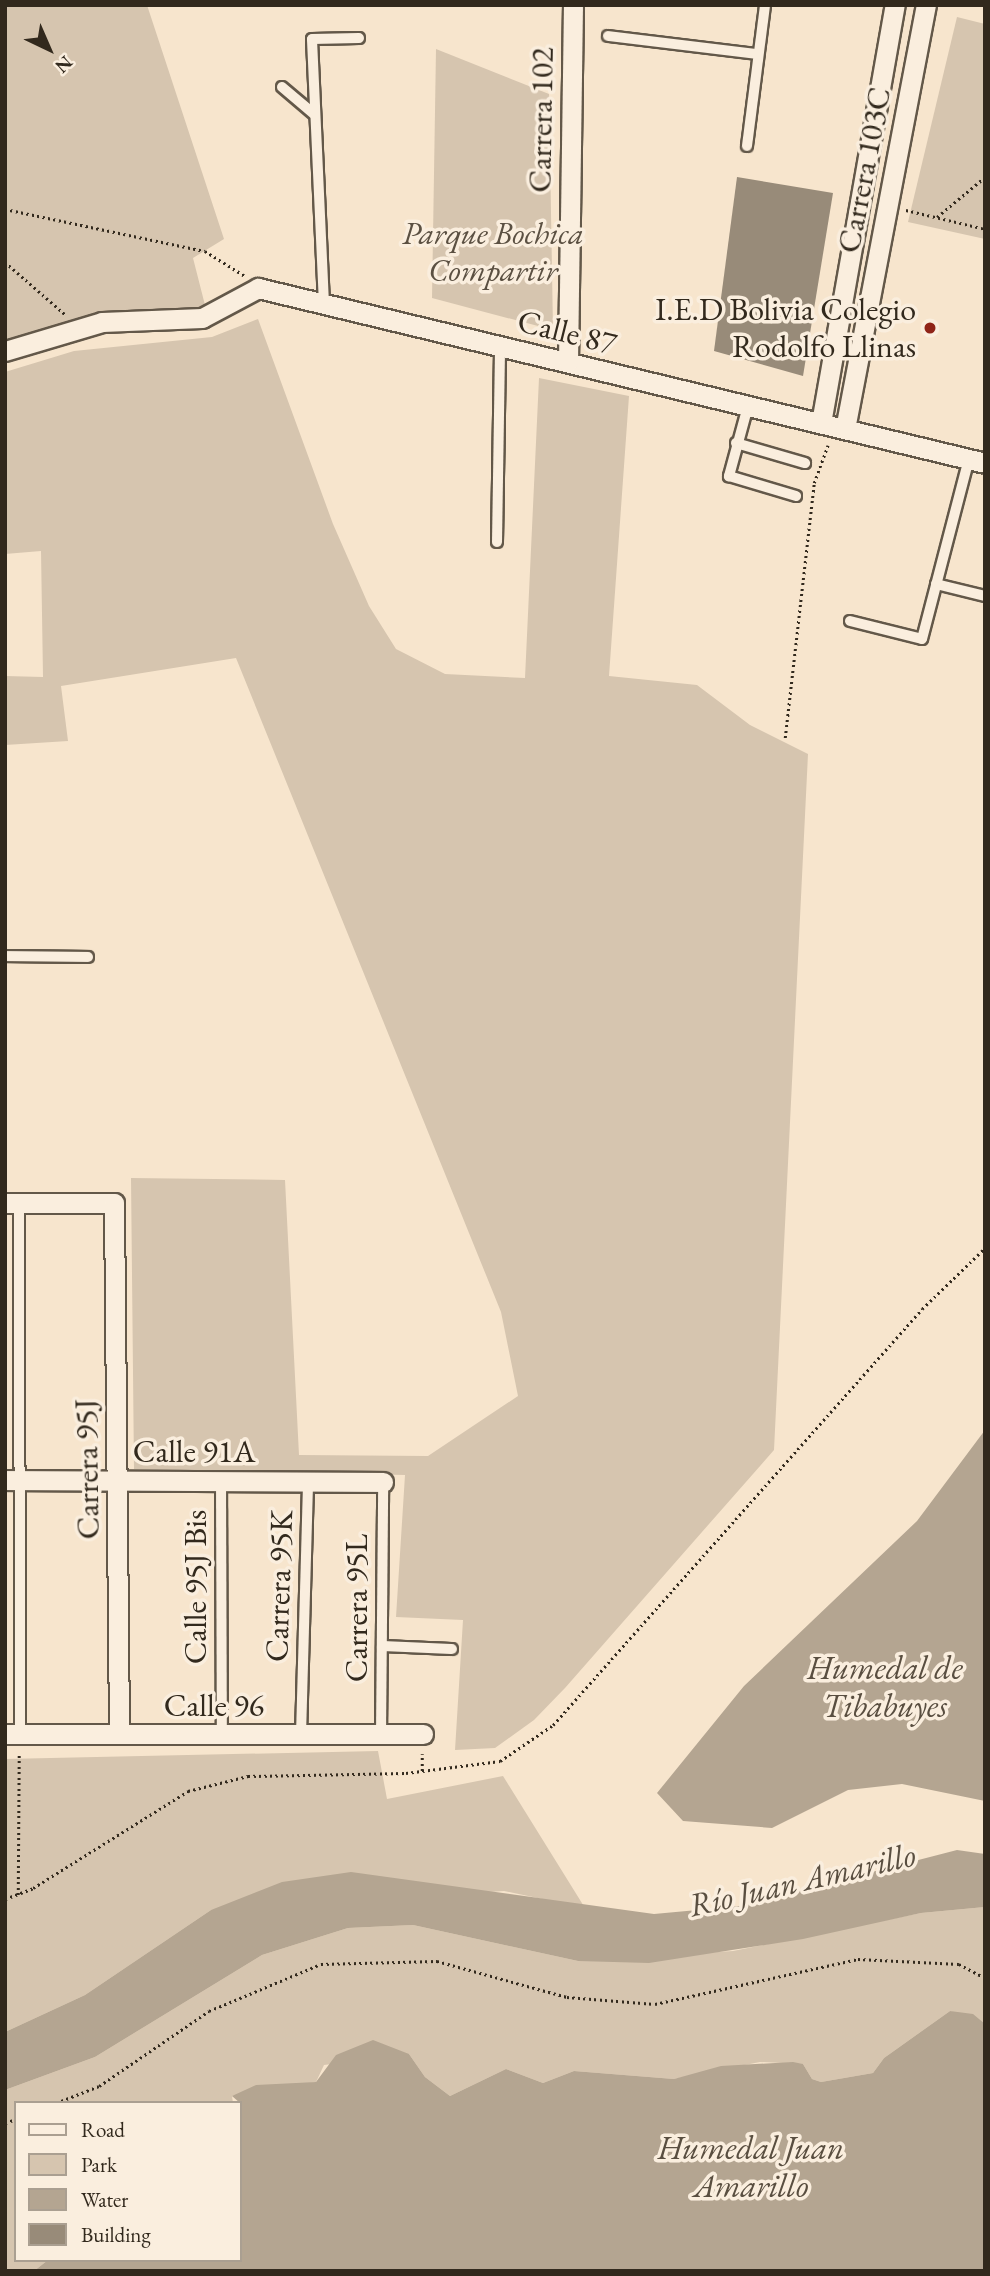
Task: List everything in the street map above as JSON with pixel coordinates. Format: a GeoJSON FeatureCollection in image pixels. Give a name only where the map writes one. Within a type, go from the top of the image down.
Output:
{"type":"FeatureCollection","features":[{"type":"Feature","properties":{"kind":"street","name":"Carrera 102"},"geometry":{"type":"LineString","coordinates":[[568,362],[573,5]]}},
{"type":"Feature","properties":{"kind":"street","name":"Carrera 103C"},"geometry":{"type":"LineString","coordinates":[[833,426],[895,5]]}},
{"type":"Feature","properties":{"kind":"street","name":"Carrera 103C"},"geometry":{"type":"LineString","coordinates":[[833,426],[888,205],[926,5]]}},
{"type":"Feature","properties":{"kind":"street","name":"Calle 87"},"geometry":{"type":"LineString","coordinates":[[258,288],[977,461]]}},
{"type":"Feature","properties":{"kind":"street"},"geometry":{"type":"LineString","coordinates":[[5,351],[83,328],[139,317],[202,318],[258,288]]}},
{"type":"Feature","properties":{"kind":"street","name":"Carrera 95J"},"geometry":{"type":"LineString","coordinates":[[12,1203],[114,1203],[119,1734]]}},
{"type":"Feature","properties":{"kind":"street","name":"Calle 91A"},"geometry":{"type":"LineString","coordinates":[[12,1480],[383,1482]]}},
{"type":"Feature","properties":{"kind":"street","name":"Calle 96"},"geometry":{"type":"LineString","coordinates":[[12,1734],[423,1734]]}},
{"type":"Feature","properties":{"kind":"lane"},"geometry":{"type":"LineString","coordinates":[[747,146],[765,5]]}},
{"type":"Feature","properties":{"kind":"lane"},"geometry":{"type":"LineString","coordinates":[[608,36],[757,54]]}},
{"type":"Feature","properties":{"kind":"lane"},"geometry":{"type":"LineString","coordinates":[[324,304],[312,39],[359,38]]}},
{"type":"Feature","properties":{"kind":"lane"},"geometry":{"type":"LineString","coordinates":[[282,87],[314,114]]}},
{"type":"Feature","properties":{"kind":"lane"},"geometry":{"type":"LineString","coordinates":[[498,542],[500,346]]}},
{"type":"Feature","properties":{"kind":"lane"},"geometry":{"type":"LineString","coordinates":[[748,406],[729,476],[796,496]]}},
{"type":"Feature","properties":{"kind":"lane"},"geometry":{"type":"LineString","coordinates":[[736,443],[804,463]]}},
{"type":"Feature","properties":{"kind":"lane"},"geometry":{"type":"LineString","coordinates":[[850,621],[922,639],[936,584],[977,461]]}},
{"type":"Feature","properties":{"kind":"lane"},"geometry":{"type":"LineString","coordinates":[[936,584],[985,596]]}},
{"type":"Feature","properties":{"kind":"lane"},"geometry":{"type":"LineString","coordinates":[[5,956],[88,957]]}},
{"type":"Feature","properties":{"kind":"lane"},"geometry":{"type":"LineString","coordinates":[[12,1203],[12,1734]]}},
{"type":"Feature","properties":{"kind":"lane","name":"Calle 95J Bis"},"geometry":{"type":"LineString","coordinates":[[221,1481],[222,1734]]}},
{"type":"Feature","properties":{"kind":"lane","name":"Carrera 95K"},"geometry":{"type":"LineString","coordinates":[[300,1735],[308,1481]]}},
{"type":"Feature","properties":{"kind":"lane","name":"Carrera 95L"},"geometry":{"type":"LineString","coordinates":[[381,1735],[383,1482]]}},
{"type":"Feature","properties":{"kind":"lane"},"geometry":{"type":"LineString","coordinates":[[382,1646],[452,1649]]}},
{"type":"Feature","properties":{"kind":"path"},"geometry":{"type":"LineString","coordinates":[[937,217],[985,177]]}},
{"type":"Feature","properties":{"kind":"path"},"geometry":{"type":"LineString","coordinates":[[888,205],[985,229]]}},
{"type":"Feature","properties":{"kind":"path"},"geometry":{"type":"LineString","coordinates":[[5,209],[205,250],[258,288]]}},
{"type":"Feature","properties":{"kind":"path"},"geometry":{"type":"LineString","coordinates":[[5,262],[83,328]]}},
{"type":"Feature","properties":{"kind":"path"},"geometry":{"type":"LineString","coordinates":[[5,381],[5,466]]}},
{"type":"Feature","properties":{"kind":"path"},"geometry":{"type":"LineString","coordinates":[[785,738],[814,483],[833,426]]}},
{"type":"Feature","properties":{"kind":"path"},"geometry":{"type":"LineString","coordinates":[[5,1899],[18,1895],[188,1791],[248,1776],[406,1773],[500,1761],[554,1725],[922,1309],[985,1248]]}},
{"type":"Feature","properties":{"kind":"path"},"geometry":{"type":"LineString","coordinates":[[12,1734],[18,1895]]}},
{"type":"Feature","properties":{"kind":"path"},"geometry":{"type":"LineString","coordinates":[[61,2101],[99,2086],[209,2011],[321,1964],[437,1961],[567,1997],[655,2004],[858,1959],[959,1964],[985,1978]]}},
{"type":"Feature","properties":{"kind":"green space"},"geometry":{"type":"Polygon","coordinates":[[[5,5],[147,5],[224,239],[193,258],[207,313],[5,345],[5,5]]]}},
{"type":"Feature","properties":{"kind":"green space"},"geometry":{"type":"Polygon","coordinates":[[[957,17],[985,24],[985,239],[908,222],[957,17]]]}},
{"type":"Feature","properties":{"kind":"green space","name":"Parque Bochica Compartir"},"geometry":{"type":"Polygon","coordinates":[[[436,49],[549,94],[553,330],[432,298],[436,49]]]}},
{"type":"Feature","properties":{"kind":"green space"},"geometry":{"type":"Polygon","coordinates":[[[258,319],[333,524],[369,606],[396,649],[445,674],[525,678],[539,378],[629,396],[609,676],[697,685],[750,725],[808,754],[774,1450],[565,1688],[534,1720],[495,1748],[455,1750],[463,1620],[396,1617],[405,1475],[134,1469],[131,1178],[285,1180],[299,1455],[428,1456],[518,1396],[501,1312],[236,658],[61,686],[68,741],[5,745],[5,676],[43,677],[41,551],[5,554],[5,372],[74,351],[212,337],[258,319]]]}},
{"type":"Feature","properties":{"kind":"green space"},"geometry":{"type":"Polygon","coordinates":[[[378,1751],[387,1799],[503,1776],[585,1908],[504,1891],[211,1910],[85,1995],[5,2032],[5,1759],[378,1751]]]}},
{"type":"Feature","properties":{"kind":"green space"},"geometry":{"type":"Polygon","coordinates":[[[985,1907],[985,2024],[950,2011],[884,2058],[873,2073],[821,2082],[812,2079],[803,2064],[760,2062],[674,2079],[574,2071],[543,2083],[506,2069],[450,2096],[425,2077],[409,2054],[324,2065],[316,2082],[232,2096],[233,2101],[14,2101],[14,2262],[45,2262],[34,2271],[5,2271],[5,2090],[95,2057],[262,1955],[348,1928],[413,1925],[578,1961],[733,1951],[921,1913],[985,1907]]]}},
{"type":"Feature","properties":{"kind":"water","name":"Humedal de Tibabuyes"},"geometry":{"type":"Polygon","coordinates":[[[985,1430],[985,1801],[902,1784],[848,1790],[772,1828],[683,1821],[657,1793],[744,1686],[917,1521],[985,1430]]]}},
{"type":"Feature","properties":{"kind":"water"},"geometry":{"type":"Polygon","coordinates":[[[957,1850],[985,1854],[985,1907],[921,1913],[803,1939],[649,1963],[578,1961],[413,1925],[348,1928],[262,1955],[95,2057],[5,2090],[5,2032],[85,1995],[211,1910],[282,1882],[351,1872],[654,1914],[741,1906],[957,1850]]]}},
{"type":"Feature","properties":{"kind":"water","name":"Humedal Juan Amarillo"},"geometry":{"type":"Polygon","coordinates":[[[950,2011],[973,2014],[985,2024],[985,2271],[34,2271],[45,2262],[242,2262],[242,2101],[232,2096],[256,2085],[316,2082],[336,2055],[373,2040],[409,2054],[425,2077],[450,2096],[506,2069],[543,2083],[574,2071],[674,2079],[721,2066],[793,2062],[803,2064],[812,2079],[821,2082],[873,2073],[884,2058],[950,2011]]]}},
{"type":"Feature","properties":{"kind":"building"},"geometry":{"type":"Polygon","coordinates":[[[737,177],[833,193],[803,376],[714,351],[737,177]]]}},
{"type":"Feature","properties":{"kind":"place","name":"I.E.D Bolivia Colegio Rodolfo Llinas"},"geometry":{"type":"Point","coordinates":[930,328]}},
{"type":"Feature","properties":{"kind":"water label","name":"Río Juan Amarillo"},"geometry":{"type":"Point","coordinates":[802,1880]}}]}
